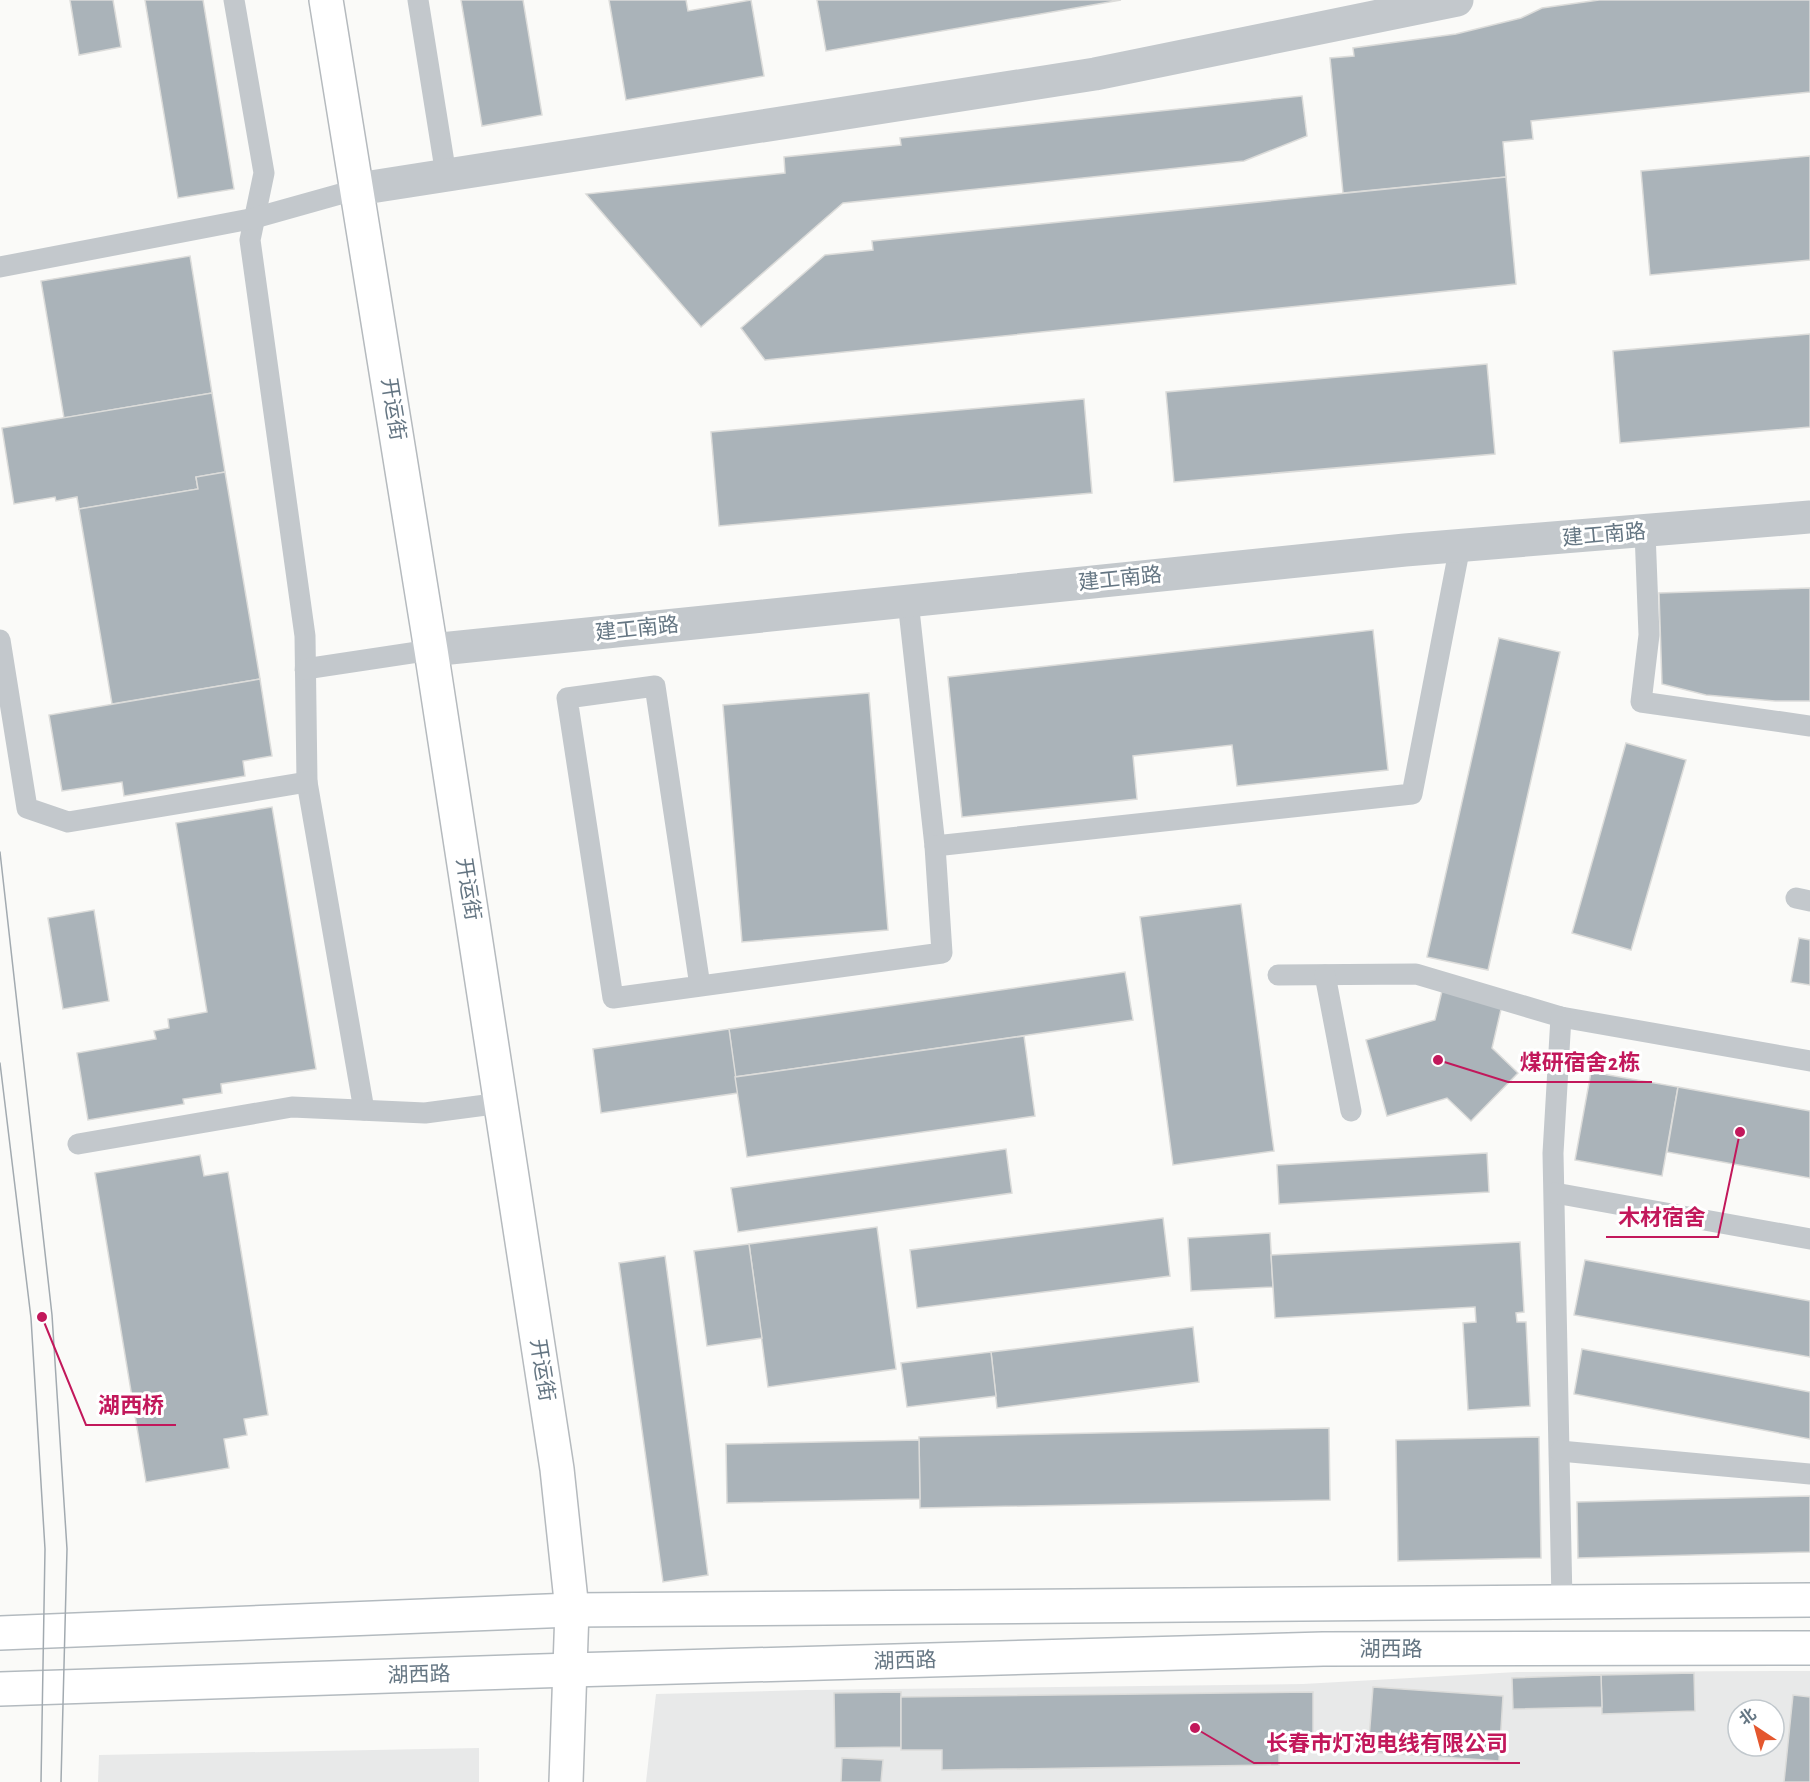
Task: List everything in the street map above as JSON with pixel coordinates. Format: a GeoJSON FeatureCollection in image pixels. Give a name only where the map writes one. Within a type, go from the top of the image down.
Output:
{"type":"FeatureCollection","features":[{"type":"Feature","properties":{"kind":"main road","name":"开运街"},"geometry":{"type":"LineString","coordinates":[[326,0],[431,650],[557,1469],[572,1610],[566,1782]]}},
{"type":"Feature","properties":{"kind":"main road"},"geometry":{"type":"LineString","coordinates":[[0,1633],[572,1610],[1810,1600]]}},
{"type":"Feature","properties":{"kind":"main road","name":"湖西路"},"geometry":{"type":"LineString","coordinates":[[0,1689],[1323,1649],[1810,1648]]}},
{"type":"Feature","properties":{"kind":"street"},"geometry":{"type":"LineString","coordinates":[[358,189],[1095,74],[1457,0]]}},
{"type":"Feature","properties":{"kind":"street","name":"建工南路"},"geometry":{"type":"LineString","coordinates":[[431,650],[1460,546],[1810,517]]}},
{"type":"Feature","properties":{"kind":"lane"},"geometry":{"type":"LineString","coordinates":[[234,0],[264,173],[250,240],[303,625],[307,782],[364,1110]]}},
{"type":"Feature","properties":{"kind":"lane"},"geometry":{"type":"LineString","coordinates":[[418,0],[446,175]]}},
{"type":"Feature","properties":{"kind":"lane"},"geometry":{"type":"LineString","coordinates":[[0,267],[255,218],[358,189]]}},
{"type":"Feature","properties":{"kind":"lane"},"geometry":{"type":"LineString","coordinates":[[1645,532],[1649,635],[1641,702],[1810,726]]}},
{"type":"Feature","properties":{"kind":"lane"},"geometry":{"type":"LineString","coordinates":[[935,846],[1412,794],[1460,546]]}},
{"type":"Feature","properties":{"kind":"lane"},"geometry":{"type":"LineString","coordinates":[[700,986],[655,686],[567,698],[613,998],[942,953],[935,846],[908,601]]}},
{"type":"Feature","properties":{"kind":"lane"},"geometry":{"type":"LineString","coordinates":[[0,640],[27,808],[68,822],[307,782]]}},
{"type":"Feature","properties":{"kind":"lane"},"geometry":{"type":"LineString","coordinates":[[305,669],[431,650]]}},
{"type":"Feature","properties":{"kind":"lane"},"geometry":{"type":"LineString","coordinates":[[1278,975],[1416,974],[1561,1017],[1810,1061]]}},
{"type":"Feature","properties":{"kind":"lane"},"geometry":{"type":"LineString","coordinates":[[1325,975],[1351,1111]]}},
{"type":"Feature","properties":{"kind":"lane"},"geometry":{"type":"LineString","coordinates":[[1561,1017],[1553,1153],[1562,1602]]}},
{"type":"Feature","properties":{"kind":"lane"},"geometry":{"type":"LineString","coordinates":[[78,1144],[292,1107],[425,1113],[501,1103]]}},
{"type":"Feature","properties":{"kind":"lane"},"geometry":{"type":"LineString","coordinates":[[1555,1193],[1810,1239]]}},
{"type":"Feature","properties":{"kind":"lane"},"geometry":{"type":"LineString","coordinates":[[1560,1451],[1810,1474]]}},
{"type":"Feature","properties":{"kind":"shaded area"},"geometry":{"type":"Polygon","coordinates":[[[1810,1671],[1810,1782],[646,1782],[656,1694],[1303,1684],[1517,1672],[1810,1671]]]}},
{"type":"Feature","properties":{"kind":"shaded area"},"geometry":{"type":"Polygon","coordinates":[[[479,1748],[479,1782],[98,1782],[99,1755],[479,1748]]]}},
{"type":"Feature","properties":{"kind":"building"},"geometry":{"type":"Polygon","coordinates":[[[70,0],[113,0],[121,47],[79,55],[70,0]]]}},
{"type":"Feature","properties":{"kind":"building"},"geometry":{"type":"Polygon","coordinates":[[[145,0],[203,0],[234,189],[178,198],[145,0]]]}},
{"type":"Feature","properties":{"kind":"building"},"geometry":{"type":"Polygon","coordinates":[[[461,0],[523,0],[542,115],[482,126],[461,0]]]}},
{"type":"Feature","properties":{"kind":"building"},"geometry":{"type":"Polygon","coordinates":[[[609,0],[686,0],[688,11],[751,0],[764,76],[626,100],[609,0]]]}},
{"type":"Feature","properties":{"kind":"building"},"geometry":{"type":"Polygon","coordinates":[[[817,0],[1121,0],[826,51],[817,0]]]}},
{"type":"Feature","properties":{"kind":"building"},"geometry":{"type":"Polygon","coordinates":[[[1599,0],[1810,0],[1810,92],[1531,121],[1533,139],[1503,142],[1506,177],[1343,193],[1330,58],[1354,56],[1353,48],[1456,34],[1521,18],[1542,8],[1599,0]]]}},
{"type":"Feature","properties":{"kind":"building"},"geometry":{"type":"Polygon","coordinates":[[[1302,96],[1307,136],[1244,161],[843,203],[701,327],[586,194],[785,173],[784,157],[901,145],[900,138],[1302,96]]]}},
{"type":"Feature","properties":{"kind":"building"},"geometry":{"type":"Polygon","coordinates":[[[1810,156],[1810,260],[1650,275],[1641,171],[1810,156]]]}},
{"type":"Feature","properties":{"kind":"building"},"geometry":{"type":"Polygon","coordinates":[[[1506,177],[1516,284],[765,360],[741,328],[825,255],[873,250],[872,241],[1506,177]]]}},
{"type":"Feature","properties":{"kind":"building"},"geometry":{"type":"Polygon","coordinates":[[[190,256],[212,393],[64,418],[41,281],[190,256]]]}},
{"type":"Feature","properties":{"kind":"building"},"geometry":{"type":"Polygon","coordinates":[[[1810,334],[1810,427],[1620,443],[1613,351],[1810,334]]]}},
{"type":"Feature","properties":{"kind":"building"},"geometry":{"type":"Polygon","coordinates":[[[1487,364],[1495,454],[1174,482],[1166,392],[1487,364]]]}},
{"type":"Feature","properties":{"kind":"building"},"geometry":{"type":"Polygon","coordinates":[[[212,393],[225,472],[196,477],[198,489],[79,509],[77,497],[56,501],[55,497],[14,504],[2,428],[212,393]]]}},
{"type":"Feature","properties":{"kind":"building"},"geometry":{"type":"Polygon","coordinates":[[[1084,399],[1092,493],[719,526],[711,432],[1084,399]]]}},
{"type":"Feature","properties":{"kind":"building"},"geometry":{"type":"Polygon","coordinates":[[[225,472],[260,679],[112,704],[79,509],[198,489],[196,477],[225,472]]]}},
{"type":"Feature","properties":{"kind":"building"},"geometry":{"type":"Polygon","coordinates":[[[1810,588],[1810,701],[1775,701],[1706,695],[1662,684],[1659,593],[1810,588]]]}},
{"type":"Feature","properties":{"kind":"building"},"geometry":{"type":"Polygon","coordinates":[[[1373,630],[1388,770],[1237,786],[1232,745],[1133,756],[1137,799],[962,817],[948,677],[1373,630]]]}},
{"type":"Feature","properties":{"kind":"building"},"geometry":{"type":"Polygon","coordinates":[[[1499,638],[1560,652],[1488,970],[1427,957],[1499,638]]]}},
{"type":"Feature","properties":{"kind":"building"},"geometry":{"type":"Polygon","coordinates":[[[260,679],[272,756],[243,761],[245,776],[124,796],[122,782],[62,791],[49,715],[260,679]]]}},
{"type":"Feature","properties":{"kind":"building"},"geometry":{"type":"Polygon","coordinates":[[[869,693],[888,930],[742,942],[723,705],[869,693]]]}},
{"type":"Feature","properties":{"kind":"building"},"geometry":{"type":"Polygon","coordinates":[[[1626,743],[1686,760],[1631,950],[1572,933],[1626,743]]]}},
{"type":"Feature","properties":{"kind":"building"},"geometry":{"type":"Polygon","coordinates":[[[272,807],[316,1069],[221,1084],[222,1093],[183,1099],[184,1104],[88,1120],[77,1053],[156,1039],[154,1031],[169,1028],[168,1019],[207,1012],[176,823],[272,807]]]}},
{"type":"Feature","properties":{"kind":"building"},"geometry":{"type":"Polygon","coordinates":[[[1241,904],[1274,1151],[1173,1165],[1140,917],[1241,904]]]}},
{"type":"Feature","properties":{"kind":"building"},"geometry":{"type":"Polygon","coordinates":[[[94,910],[109,1001],[63,1009],[48,918],[94,910]]]}},
{"type":"Feature","properties":{"kind":"building"},"geometry":{"type":"Polygon","coordinates":[[[1799,938],[1810,940],[1810,985],[1791,982],[1799,938]]]}},
{"type":"Feature","properties":{"kind":"building"},"geometry":{"type":"Polygon","coordinates":[[[1125,972],[1133,1020],[735,1077],[729,1029],[1125,972]]]}},
{"type":"Feature","properties":{"kind":"building"},"geometry":{"type":"Polygon","coordinates":[[[1442,991],[1502,1005],[1492,1048],[1518,1073],[1471,1121],[1447,1098],[1387,1116],[1366,1040],[1435,1020],[1442,991]]]}},
{"type":"Feature","properties":{"kind":"building"},"geometry":{"type":"Polygon","coordinates":[[[729,1029],[738,1093],[601,1113],[593,1049],[729,1029]]]}},
{"type":"Feature","properties":{"kind":"building"},"geometry":{"type":"Polygon","coordinates":[[[1024,1036],[1035,1116],[747,1157],[735,1077],[1024,1036]]]}},
{"type":"Feature","properties":{"kind":"building"},"geometry":{"type":"Polygon","coordinates":[[[1591,1072],[1678,1087],[1662,1176],[1575,1160],[1591,1072]]]}},
{"type":"Feature","properties":{"kind":"building"},"geometry":{"type":"Polygon","coordinates":[[[1678,1087],[1810,1111],[1810,1178],[1667,1152],[1678,1087]]]}},
{"type":"Feature","properties":{"kind":"building"},"geometry":{"type":"Polygon","coordinates":[[[1006,1149],[1012,1193],[738,1232],[731,1188],[1006,1149]]]}},
{"type":"Feature","properties":{"kind":"building"},"geometry":{"type":"Polygon","coordinates":[[[1487,1153],[1489,1192],[1279,1204],[1277,1165],[1487,1153]]]}},
{"type":"Feature","properties":{"kind":"building"},"geometry":{"type":"Polygon","coordinates":[[[200,1155],[204,1176],[228,1172],[268,1415],[244,1419],[247,1435],[224,1439],[229,1468],[146,1482],[95,1173],[200,1155]]]}},
{"type":"Feature","properties":{"kind":"building"},"geometry":{"type":"Polygon","coordinates":[[[1163,1218],[1170,1276],[917,1308],[910,1250],[1163,1218]]]}},
{"type":"Feature","properties":{"kind":"building"},"geometry":{"type":"Polygon","coordinates":[[[877,1227],[896,1369],[768,1387],[749,1244],[877,1227]]]}},
{"type":"Feature","properties":{"kind":"building"},"geometry":{"type":"Polygon","coordinates":[[[1270,1233],[1273,1287],[1191,1291],[1188,1238],[1270,1233]]]}},
{"type":"Feature","properties":{"kind":"building"},"geometry":{"type":"Polygon","coordinates":[[[1520,1242],[1524,1312],[1516,1313],[1517,1322],[1526,1322],[1530,1406],[1468,1410],[1463,1323],[1476,1322],[1475,1307],[1275,1318],[1271,1255],[1520,1242]]]}},
{"type":"Feature","properties":{"kind":"building"},"geometry":{"type":"Polygon","coordinates":[[[749,1244],[762,1338],[707,1346],[694,1251],[749,1244]]]}},
{"type":"Feature","properties":{"kind":"building"},"geometry":{"type":"Polygon","coordinates":[[[665,1256],[708,1575],[663,1582],[619,1263],[665,1256]]]}},
{"type":"Feature","properties":{"kind":"building"},"geometry":{"type":"Polygon","coordinates":[[[1585,1260],[1810,1301],[1810,1357],[1574,1315],[1585,1260]]]}},
{"type":"Feature","properties":{"kind":"building"},"geometry":{"type":"Polygon","coordinates":[[[1193,1327],[1199,1382],[997,1408],[991,1352],[1193,1327]]]}},
{"type":"Feature","properties":{"kind":"building"},"geometry":{"type":"Polygon","coordinates":[[[1582,1349],[1810,1392],[1810,1439],[1574,1394],[1582,1349]]]}},
{"type":"Feature","properties":{"kind":"building"},"geometry":{"type":"Polygon","coordinates":[[[991,1352],[996,1396],[907,1407],[901,1363],[991,1352]]]}},
{"type":"Feature","properties":{"kind":"building"},"geometry":{"type":"Polygon","coordinates":[[[1329,1428],[1330,1500],[920,1508],[919,1437],[1329,1428]]]}},
{"type":"Feature","properties":{"kind":"building"},"geometry":{"type":"Polygon","coordinates":[[[1539,1437],[1541,1558],[1398,1561],[1396,1440],[1539,1437]]]}},
{"type":"Feature","properties":{"kind":"building"},"geometry":{"type":"Polygon","coordinates":[[[919,1440],[920,1499],[727,1503],[726,1444],[919,1440]]]}},
{"type":"Feature","properties":{"kind":"building"},"geometry":{"type":"Polygon","coordinates":[[[1810,1496],[1810,1552],[1578,1558],[1577,1502],[1810,1496]]]}},
{"type":"Feature","properties":{"kind":"building"},"geometry":{"type":"Polygon","coordinates":[[[1694,1673],[1695,1711],[1602,1714],[1601,1675],[1694,1673]]]}},
{"type":"Feature","properties":{"kind":"building"},"geometry":{"type":"Polygon","coordinates":[[[1601,1675],[1602,1707],[1513,1709],[1512,1678],[1601,1675]]]}},
{"type":"Feature","properties":{"kind":"building"},"geometry":{"type":"Polygon","coordinates":[[[1373,1687],[1503,1696],[1499,1761],[1368,1752],[1373,1687]]]}},
{"type":"Feature","properties":{"kind":"building"},"geometry":{"type":"Polygon","coordinates":[[[901,1692],[901,1747],[835,1748],[834,1693],[901,1692]]]}},
{"type":"Feature","properties":{"kind":"building"},"geometry":{"type":"Polygon","coordinates":[[[1313,1692],[1313,1746],[1279,1746],[1279,1765],[942,1770],[942,1750],[901,1750],[901,1697],[1313,1692]]]}},
{"type":"Feature","properties":{"kind":"building"},"geometry":{"type":"Polygon","coordinates":[[[1793,1695],[1810,1697],[1810,1782],[1784,1782],[1793,1695]]]}},
{"type":"Feature","properties":{"kind":"building"},"geometry":{"type":"Polygon","coordinates":[[[842,1758],[883,1760],[881,1782],[841,1782],[842,1758]]]}},
{"type":"Feature","properties":{"kind":"tram line"},"geometry":{"type":"LineString","coordinates":[[0,852],[52,1315],[67,1549],[61,1782]]}},
{"type":"Feature","properties":{"kind":"tram line"},"geometry":{"type":"LineString","coordinates":[[0,1063],[31,1318],[45,1549],[41,1782]]}},
{"type":"Feature","properties":{"kind":"place","name":"煤研宿舍2栋"},"geometry":{"type":"Point","coordinates":[1438,1060]}},
{"type":"Feature","properties":{"kind":"place","name":"木材宿舍"},"geometry":{"type":"Point","coordinates":[1740,1132]}},
{"type":"Feature","properties":{"kind":"place","name":"湖西桥"},"geometry":{"type":"Point","coordinates":[42,1317]}},
{"type":"Feature","properties":{"kind":"place","name":"长春市灯泡电线有限公司"},"geometry":{"type":"Point","coordinates":[1195,1728]}}]}
